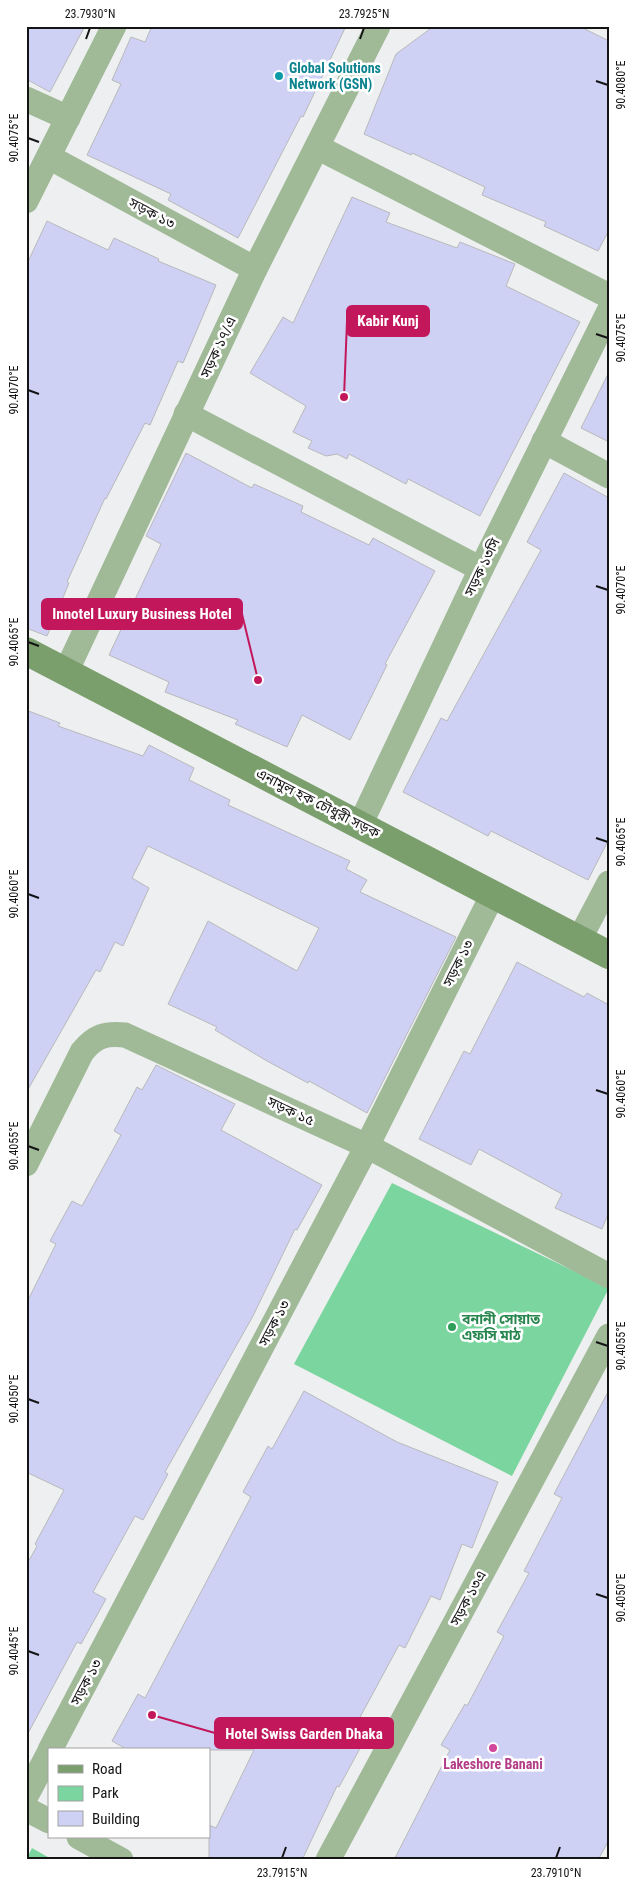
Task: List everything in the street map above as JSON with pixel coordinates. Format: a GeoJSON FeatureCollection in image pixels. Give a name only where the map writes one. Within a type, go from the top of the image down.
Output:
{"type":"FeatureCollection","features":[{"type":"Feature","properties":{"kind":"street"},"geometry":{"type":"LineString","coordinates":[[26,201],[114,26]]}},
{"type":"Feature","properties":{"kind":"street","name":"সড়ক ১৭/এ"},"geometry":{"type":"LineString","coordinates":[[66,672],[255,269],[378,26]]}},
{"type":"Feature","properties":{"kind":"street"},"geometry":{"type":"LineString","coordinates":[[26,99],[68,118]]}},
{"type":"Feature","properties":{"kind":"street"},"geometry":{"type":"LineString","coordinates":[[317,147],[609,296]]}},
{"type":"Feature","properties":{"kind":"street","name":"সড়ক ১৩"},"geometry":{"type":"LineString","coordinates":[[49,157],[255,269]]}},
{"type":"Feature","properties":{"kind":"street","name":"সড়ক ১৩সি"},"geometry":{"type":"LineString","coordinates":[[360,825],[481,569],[609,311]]}},
{"type":"Feature","properties":{"kind":"street"},"geometry":{"type":"LineString","coordinates":[[186,414],[481,569]]}},
{"type":"Feature","properties":{"kind":"street"},"geometry":{"type":"LineString","coordinates":[[544,441],[609,476]]}},
{"type":"Feature","properties":{"kind":"street","name":"এনামুল হক চৌধুরী সড়ক"},"geometry":{"type":"LineString","coordinates":[[26,651],[609,955]]}},
{"type":"Feature","properties":{"kind":"street"},"geometry":{"type":"LineString","coordinates":[[579,940],[609,883]]}},
{"type":"Feature","properties":{"kind":"street","name":"সড়ক ১৩"},"geometry":{"type":"LineString","coordinates":[[52,1748],[367,1146],[493,894]]}},
{"type":"Feature","properties":{"kind":"street","name":"সড়ক ১৫"},"geometry":{"type":"LineString","coordinates":[[26,1164],[82,1052],[91,1041],[106,1033],[125,1035],[367,1146],[609,1276]]}},
{"type":"Feature","properties":{"kind":"street","name":"সড়ক ১৩এ"},"geometry":{"type":"LineString","coordinates":[[328,1860],[609,1336]]}},
{"type":"Feature","properties":{"kind":"street","name":"সড়ক ১৩"},"geometry":{"type":"LineString","coordinates":[[26,1796],[48,1755]]}},
{"type":"Feature","properties":{"kind":"street"},"geometry":{"type":"LineString","coordinates":[[26,1809],[48,1820]]}},
{"type":"Feature","properties":{"kind":"street"},"geometry":{"type":"LineString","coordinates":[[81,1838],[121,1860]]}},
{"type":"Feature","properties":{"kind":"green space","name":"বনানী সোয়াত এফসি মাঠ"},"geometry":{"type":"Polygon","coordinates":[[[392,1183],[609,1288],[512,1476],[294,1364],[392,1183]]]}},
{"type":"Feature","properties":{"kind":"green space"},"geometry":{"type":"Polygon","coordinates":[[[32,1848],[53,1860],[26,1860],[32,1848]]]}},
{"type":"Feature","properties":{"kind":"building"},"geometry":{"type":"Polygon","coordinates":[[[26,26],[85,26],[50,92],[26,79],[26,26]]]}},
{"type":"Feature","properties":{"kind":"building"},"geometry":{"type":"Polygon","coordinates":[[[152,26],[346,26],[303,117],[301,116],[238,238],[168,200],[171,194],[87,155],[121,84],[112,80],[131,37],[145,42],[152,26]]]}},
{"type":"Feature","properties":{"kind":"building"},"geometry":{"type":"Polygon","coordinates":[[[434,26],[579,26],[609,41],[609,230],[598,251],[544,226],[546,222],[482,195],[485,187],[412,153],[411,155],[364,134],[396,54],[434,26]]]}},
{"type":"Feature","properties":{"kind":"building"},"geometry":{"type":"Polygon","coordinates":[[[352,197],[390,213],[386,222],[457,248],[460,242],[515,264],[506,286],[580,322],[480,516],[408,479],[406,484],[349,454],[347,459],[337,454],[326,456],[308,448],[312,441],[293,432],[306,406],[250,373],[283,317],[293,323],[352,197]]]}},
{"type":"Feature","properties":{"kind":"building"},"geometry":{"type":"Polygon","coordinates":[[[47,221],[108,250],[114,238],[159,259],[158,261],[216,285],[183,363],[178,361],[150,425],[145,423],[105,498],[67,582],[69,583],[47,636],[26,628],[26,266],[47,221]]]}},
{"type":"Feature","properties":{"kind":"building"},"geometry":{"type":"Polygon","coordinates":[[[609,372],[609,442],[581,428],[609,372]]]}},
{"type":"Feature","properties":{"kind":"building"},"geometry":{"type":"Polygon","coordinates":[[[186,453],[252,488],[254,484],[303,506],[301,512],[369,545],[373,538],[435,571],[385,664],[387,665],[350,740],[302,715],[287,747],[235,724],[238,720],[165,692],[169,682],[109,655],[161,544],[146,536],[186,453]]]}},
{"type":"Feature","properties":{"kind":"building"},"geometry":{"type":"Polygon","coordinates":[[[564,473],[609,498],[609,839],[588,880],[491,831],[488,836],[403,792],[441,718],[447,721],[541,550],[527,542],[564,473]]]}},
{"type":"Feature","properties":{"kind":"building"},"geometry":{"type":"Polygon","coordinates":[[[26,710],[60,723],[58,726],[143,756],[149,745],[194,768],[189,780],[230,800],[228,805],[350,861],[346,869],[367,880],[360,892],[456,937],[367,1113],[309,1081],[308,1083],[267,1061],[215,1030],[217,1027],[168,1004],[208,921],[297,971],[319,928],[148,846],[132,878],[149,888],[123,946],[115,942],[100,972],[96,970],[26,1093],[26,710]]]}},
{"type":"Feature","properties":{"kind":"building"},"geometry":{"type":"Polygon","coordinates":[[[517,962],[584,997],[587,993],[609,1005],[609,1212],[602,1229],[555,1208],[562,1194],[479,1149],[471,1165],[419,1139],[464,1051],[470,1054],[517,962]]]}},
{"type":"Feature","properties":{"kind":"building"},"geometry":{"type":"Polygon","coordinates":[[[156,1065],[235,1104],[221,1130],[322,1185],[297,1230],[295,1229],[253,1316],[165,1472],[168,1474],[143,1520],[135,1516],[93,1592],[106,1599],[81,1644],[77,1642],[26,1737],[26,1566],[37,1546],[35,1544],[64,1490],[26,1472],[26,1304],[56,1244],[50,1241],[72,1201],[82,1206],[121,1135],[114,1131],[137,1087],[142,1090],[156,1065]]]}},
{"type":"Feature","properties":{"kind":"building"},"geometry":{"type":"Polygon","coordinates":[[[609,1390],[609,1840],[598,1860],[394,1860],[450,1750],[441,1745],[465,1704],[467,1706],[504,1636],[497,1632],[529,1573],[524,1571],[562,1498],[554,1494],[609,1390]]]}},
{"type":"Feature","properties":{"kind":"building"},"geometry":{"type":"Polygon","coordinates":[[[304,1391],[397,1442],[498,1482],[472,1548],[462,1544],[440,1600],[431,1596],[405,1648],[399,1645],[351,1734],[364,1741],[339,1787],[337,1786],[302,1860],[209,1860],[210,1825],[216,1828],[254,1750],[124,1748],[112,1741],[138,1694],[145,1698],[251,1497],[243,1492],[268,1446],[272,1449],[304,1391]]]}},
{"type":"Feature","properties":{"kind":"place","name":"Global Solutions Network (GSN)"},"geometry":{"type":"Point","coordinates":[279,76]}},
{"type":"Feature","properties":{"kind":"place","name":"Kabir Kunj"},"geometry":{"type":"Point","coordinates":[344,397]}},
{"type":"Feature","properties":{"kind":"place","name":"Innotel Luxury Business Hotel"},"geometry":{"type":"Point","coordinates":[258,680]}},
{"type":"Feature","properties":{"kind":"place","name":"বনানী সোয়াত এফসি মাঠ"},"geometry":{"type":"Point","coordinates":[452,1327]}},
{"type":"Feature","properties":{"kind":"place","name":"Hotel Swiss Garden Dhaka"},"geometry":{"type":"Point","coordinates":[152,1715]}},
{"type":"Feature","properties":{"kind":"place","name":"Lakeshore Banani"},"geometry":{"type":"Point","coordinates":[493,1748]}}]}
